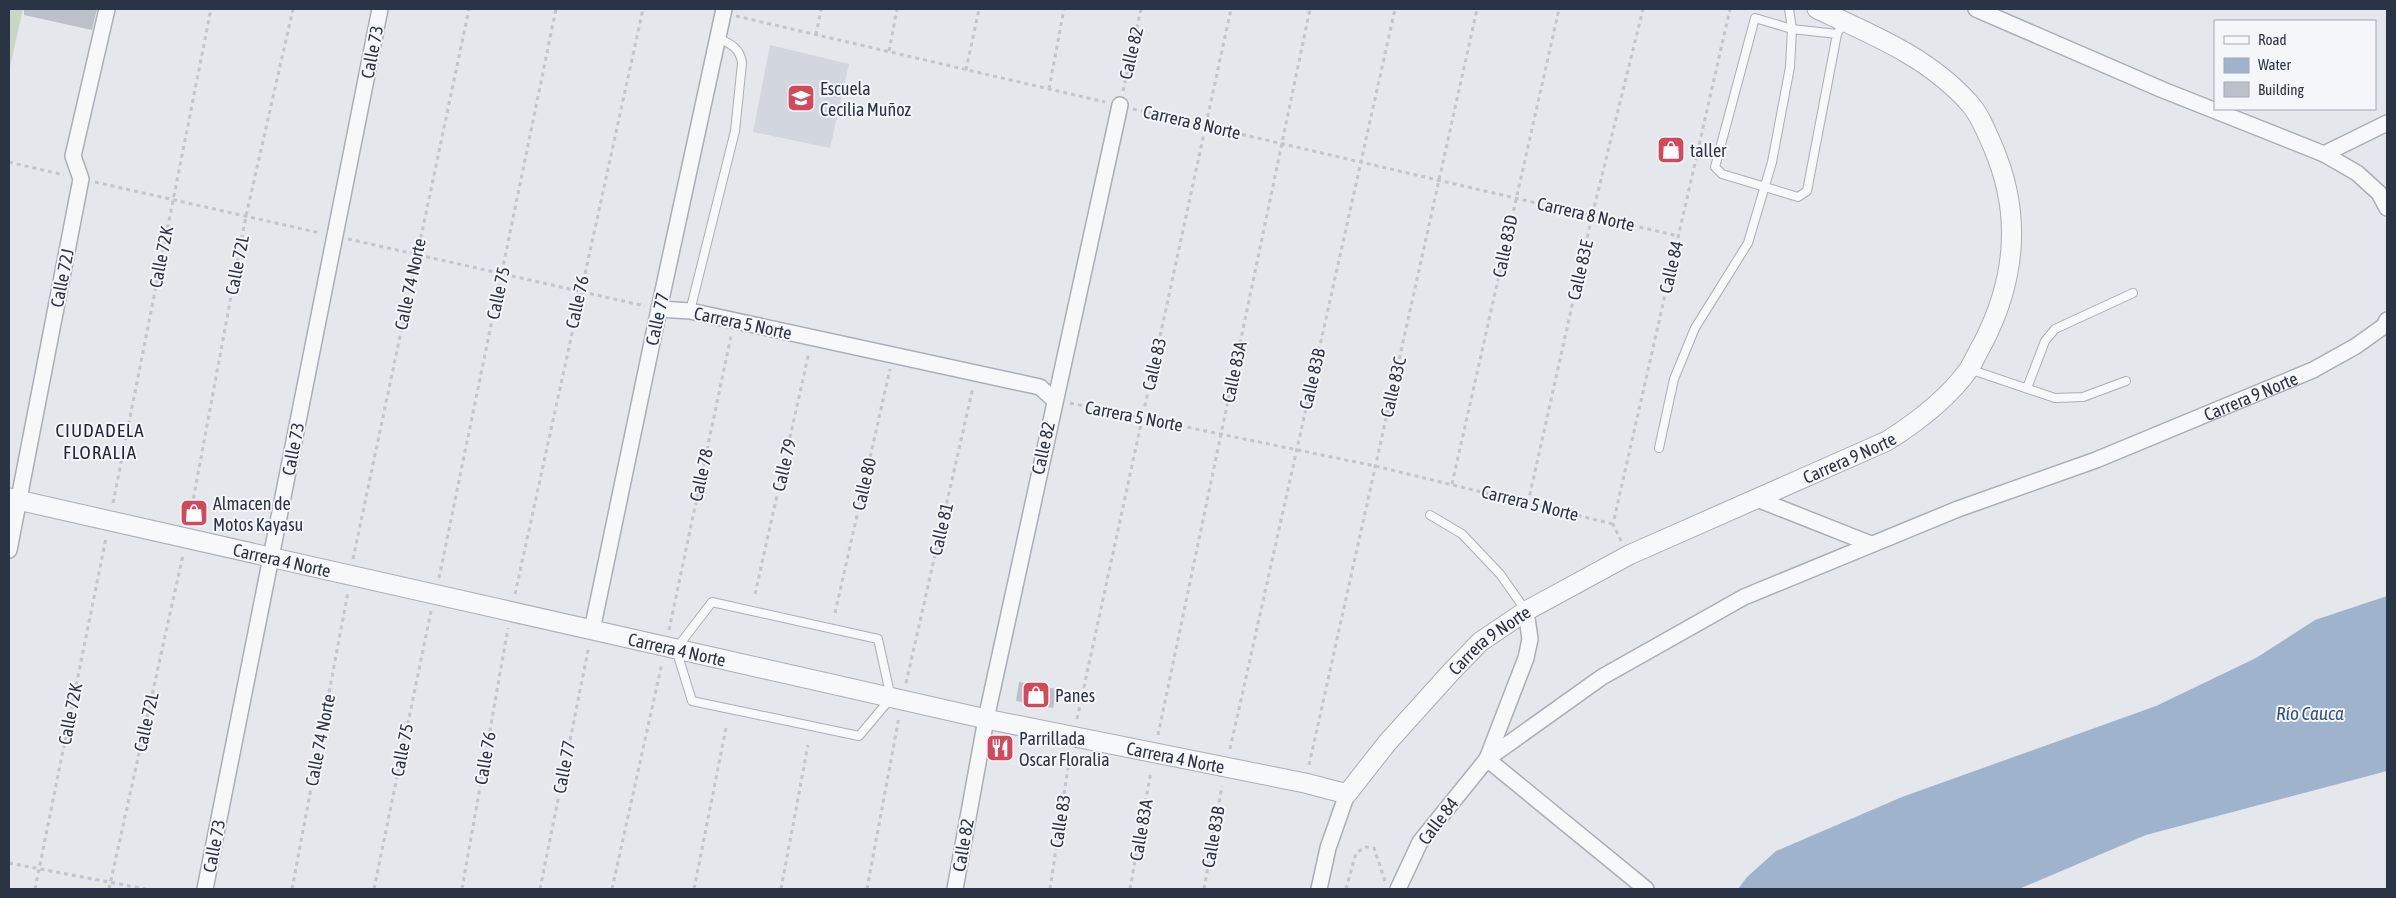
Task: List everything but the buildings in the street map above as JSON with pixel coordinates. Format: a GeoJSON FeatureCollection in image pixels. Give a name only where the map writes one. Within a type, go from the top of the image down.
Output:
{"type":"FeatureCollection","features":[{"type":"Feature","properties":{"kind":"street","name":"Calle 72J"},"geometry":{"type":"LineString","coordinates":[[9,550],[14,500],[81,179],[73,156],[107,9]]}},
{"type":"Feature","properties":{"kind":"street","name":"Calle 73"},"geometry":{"type":"LineString","coordinates":[[205,889],[380,9]]}},
{"type":"Feature","properties":{"kind":"street","name":"Carrera 9 Norte"},"geometry":{"type":"LineString","coordinates":[[1347,794],[1387,743],[1480,642],[1526,611],[1629,555],[1887,441],[1922,418],[1969,370],[2000,308],[2008,277],[2012,241],[2011,207],[2002,168],[1988,135],[1971,105],[1947,80],[1902,49],[1841,28],[1817,9]]}},
{"type":"Feature","properties":{"kind":"street"},"geometry":{"type":"LineString","coordinates":[[1976,9],[2163,90],[2324,154],[2357,174],[2380,194],[2387,208]]}},
{"type":"Feature","properties":{"kind":"street","name":"Calle 77"},"geometry":{"type":"LineString","coordinates":[[591,638],[659,309],[724,11]]}},
{"type":"Feature","properties":{"kind":"street","name":"Calle 82"},"geometry":{"type":"LineString","coordinates":[[955,889],[986,719],[1054,400],[1120,105]]}},
{"type":"Feature","properties":{"kind":"street"},"geometry":{"type":"LineString","coordinates":[[2324,154],[2387,123]]}},
{"type":"Feature","properties":{"kind":"street","name":"Carrera 5 Norte"},"geometry":{"type":"LineString","coordinates":[[659,309],[690,311],[734,320],[1040,387],[1054,400]]}},
{"type":"Feature","properties":{"kind":"street","name":"Carrera 9 Norte"},"geometry":{"type":"LineString","coordinates":[[1487,759],[1602,677],[1744,597],[1958,509],[2096,460],[2313,370],[2356,346],[2384,326],[2387,320]]}},
{"type":"Feature","properties":{"kind":"street"},"geometry":{"type":"LineString","coordinates":[[1757,499],[1872,544]]}},
{"type":"Feature","properties":{"kind":"street","name":"Carrera 4 Norte"},"geometry":{"type":"LineString","coordinates":[[14,500],[271,558],[591,638],[676,649],[986,719],[1305,783],[1347,794]]}},
{"type":"Feature","properties":{"kind":"street"},"geometry":{"type":"LineString","coordinates":[[1526,611],[1530,640],[1526,658],[1487,759],[1646,889]]}},
{"type":"Feature","properties":{"kind":"street","name":"Calle 84"},"geometry":{"type":"LineString","coordinates":[[1394,887],[1420,842],[1487,759]]}},
{"type":"Feature","properties":{"kind":"street"},"geometry":{"type":"LineString","coordinates":[[1319,889],[1328,848],[1347,794]]}},
{"type":"Feature","properties":{"kind":"lane"},"geometry":{"type":"LineString","coordinates":[[1755,18],[1792,29],[1841,28],[1807,191],[1798,197],[1722,174],[1715,167],[1757,9]]}},
{"type":"Feature","properties":{"kind":"lane"},"geometry":{"type":"LineString","coordinates":[[1660,448],[1674,380],[1695,328],[1748,243],[1772,162],[1790,67],[1792,29],[1789,9]]}},
{"type":"Feature","properties":{"kind":"lane"},"geometry":{"type":"LineString","coordinates":[[690,311],[735,131],[741,54],[734,46],[718,38]]}},
{"type":"Feature","properties":{"kind":"lane"},"geometry":{"type":"LineString","coordinates":[[2026,388],[2045,342],[2054,329],[2133,293]]}},
{"type":"Feature","properties":{"kind":"lane"},"geometry":{"type":"LineString","coordinates":[[1969,370],[2055,398],[2083,397],[2126,381]]}},
{"type":"Feature","properties":{"kind":"lane"},"geometry":{"type":"LineString","coordinates":[[1430,515],[1462,534],[1500,574],[1526,611]]}},
{"type":"Feature","properties":{"kind":"lane"},"geometry":{"type":"LineString","coordinates":[[712,602],[878,639],[892,698],[859,736],[692,701],[676,649],[712,602]]}},
{"type":"Feature","properties":{"kind":"path","name":"Calle 72K"},"geometry":{"type":"LineString","coordinates":[[112,505],[211,9]]}},
{"type":"Feature","properties":{"kind":"path","name":"Calle 72L"},"geometry":{"type":"LineString","coordinates":[[189,522],[246,216],[293,9]]}},
{"type":"Feature","properties":{"kind":"path","name":"Calle 74 Norte"},"geometry":{"type":"LineString","coordinates":[[353,559],[469,9]]}},
{"type":"Feature","properties":{"kind":"path","name":"Calle 75"},"geometry":{"type":"LineString","coordinates":[[439,578],[556,9]]}},
{"type":"Feature","properties":{"kind":"path","name":"Calle 76"},"geometry":{"type":"LineString","coordinates":[[515,595],[643,9]]}},
{"type":"Feature","properties":{"kind":"path"},"geometry":{"type":"LineString","coordinates":[[816,35],[821,9]]}},
{"type":"Feature","properties":{"kind":"path"},"geometry":{"type":"LineString","coordinates":[[889,51],[898,9]]}},
{"type":"Feature","properties":{"kind":"path"},"geometry":{"type":"LineString","coordinates":[[966,70],[979,9]]}},
{"type":"Feature","properties":{"kind":"path"},"geometry":{"type":"LineString","coordinates":[[1049,89],[1064,9]]}},
{"type":"Feature","properties":{"kind":"path","name":"Calle 82"},"geometry":{"type":"LineString","coordinates":[[1120,105],[1141,9]]}},
{"type":"Feature","properties":{"kind":"path","name":"Calle 83"},"geometry":{"type":"LineString","coordinates":[[1077,718],[1231,9]]}},
{"type":"Feature","properties":{"kind":"path","name":"Calle 83A"},"geometry":{"type":"LineString","coordinates":[[1158,735],[1310,9]]}},
{"type":"Feature","properties":{"kind":"path","name":"Calle 83B"},"geometry":{"type":"LineString","coordinates":[[1230,750],[1395,9]]}},
{"type":"Feature","properties":{"kind":"path","name":"Calle 83C"},"geometry":{"type":"LineString","coordinates":[[1309,765],[1477,9]]}},
{"type":"Feature","properties":{"kind":"path","name":"Calle 83D"},"geometry":{"type":"LineString","coordinates":[[1452,484],[1558,9]]}},
{"type":"Feature","properties":{"kind":"path","name":"Calle 83E"},"geometry":{"type":"LineString","coordinates":[[1528,503],[1592,216],[1643,9]]}},
{"type":"Feature","properties":{"kind":"path","name":"Calle 84"},"geometry":{"type":"LineString","coordinates":[[1613,524],[1730,9]]}},
{"type":"Feature","properties":{"kind":"path","name":"Carrera 8 Norte"},"geometry":{"type":"LineString","coordinates":[[724,11],[816,35],[1678,236]]}},
{"type":"Feature","properties":{"kind":"path","name":"Calle 78"},"geometry":{"type":"LineString","coordinates":[[669,630],[734,320]]}},
{"type":"Feature","properties":{"kind":"path","name":"Calle 79"},"geometry":{"type":"LineString","coordinates":[[755,594],[813,337]]}},
{"type":"Feature","properties":{"kind":"path","name":"Calle 80"},"geometry":{"type":"LineString","coordinates":[[835,613],[893,356]]}},
{"type":"Feature","properties":{"kind":"path","name":"Calle 81"},"geometry":{"type":"LineString","coordinates":[[906,684],[976,374]]}},
{"type":"Feature","properties":{"kind":"path","name":"Carrera 5 Norte"},"geometry":{"type":"LineString","coordinates":[[1054,400],[1376,466],[1613,524]]}},
{"type":"Feature","properties":{"kind":"path","name":"Calle 72K"},"geometry":{"type":"LineString","coordinates":[[35,889],[106,538]]}},
{"type":"Feature","properties":{"kind":"path","name":"Calle 72L"},"geometry":{"type":"LineString","coordinates":[[109,889],[182,555]]}},
{"type":"Feature","properties":{"kind":"path","name":"Calle 74 Norte"},"geometry":{"type":"LineString","coordinates":[[292,889],[348,592]]}},
{"type":"Feature","properties":{"kind":"path","name":"Calle 75"},"geometry":{"type":"LineString","coordinates":[[374,889],[431,610]]}},
{"type":"Feature","properties":{"kind":"path","name":"Calle 76"},"geometry":{"type":"LineString","coordinates":[[462,889],[508,627]]}},
{"type":"Feature","properties":{"kind":"path","name":"Calle 77"},"geometry":{"type":"LineString","coordinates":[[540,889],[591,638]]}},
{"type":"Feature","properties":{"kind":"path"},"geometry":{"type":"LineString","coordinates":[[612,889],[662,662]]}},
{"type":"Feature","properties":{"kind":"path"},"geometry":{"type":"LineString","coordinates":[[867,889],[899,717]]}},
{"type":"Feature","properties":{"kind":"path"},"geometry":{"type":"LineString","coordinates":[[694,889],[726,728]]}},
{"type":"Feature","properties":{"kind":"path"},"geometry":{"type":"LineString","coordinates":[[781,889],[808,745]]}},
{"type":"Feature","properties":{"kind":"path","name":"Calle 83"},"geometry":{"type":"LineString","coordinates":[[1050,889],[1070,754]]}},
{"type":"Feature","properties":{"kind":"path","name":"Calle 83A"},"geometry":{"type":"LineString","coordinates":[[1130,889],[1151,771]]}},
{"type":"Feature","properties":{"kind":"path","name":"Calle 83B"},"geometry":{"type":"LineString","coordinates":[[1204,889],[1222,786]]}},
{"type":"Feature","properties":{"kind":"path"},"geometry":{"type":"LineString","coordinates":[[1346,889],[1356,853],[1366,847],[1374,848],[1384,881],[1394,887]]}},
{"type":"Feature","properties":{"kind":"path"},"geometry":{"type":"LineString","coordinates":[[9,863],[145,889]]}},
{"type":"Feature","properties":{"kind":"shaded area","name":"Escuela Cecilia Muñoz"},"geometry":{"type":"Polygon","coordinates":[[[770,45],[849,64],[830,148],[753,132],[770,45]]]}},
{"type":"Feature","properties":{"kind":"green space"},"geometry":{"type":"Polygon","coordinates":[[[9,9],[23,9],[9,71],[9,9]]]}},
{"type":"Feature","properties":{"kind":"water","name":"Río Cauca"},"geometry":{"type":"Polygon","coordinates":[[[2387,596],[2387,771],[2146,835],[2019,889],[1738,889],[1747,877],[1776,851],[1902,797],[2156,706],[2256,658],[2315,620],[2387,596]]]}},
{"type":"Feature","properties":{"kind":"place","name":"Escuela Cecilia Muñoz"},"geometry":{"type":"Point","coordinates":[801,98]}},
{"type":"Feature","properties":{"kind":"place","name":"taller"},"geometry":{"type":"Point","coordinates":[1671,150]}},
{"type":"Feature","properties":{"kind":"place","name":"Almacen de Motos Kayasu"},"geometry":{"type":"Point","coordinates":[194,513]}},
{"type":"Feature","properties":{"kind":"place","name":"Panes"},"geometry":{"type":"Point","coordinates":[1036,695]}},
{"type":"Feature","properties":{"kind":"place","name":"Parrillada Oscar Floralia"},"geometry":{"type":"Point","coordinates":[1000,748]}},
{"type":"Feature","properties":{"kind":"district","name":"CIUDADELA FLORALIA"},"geometry":{"type":"Point","coordinates":[100,441]}}]}
